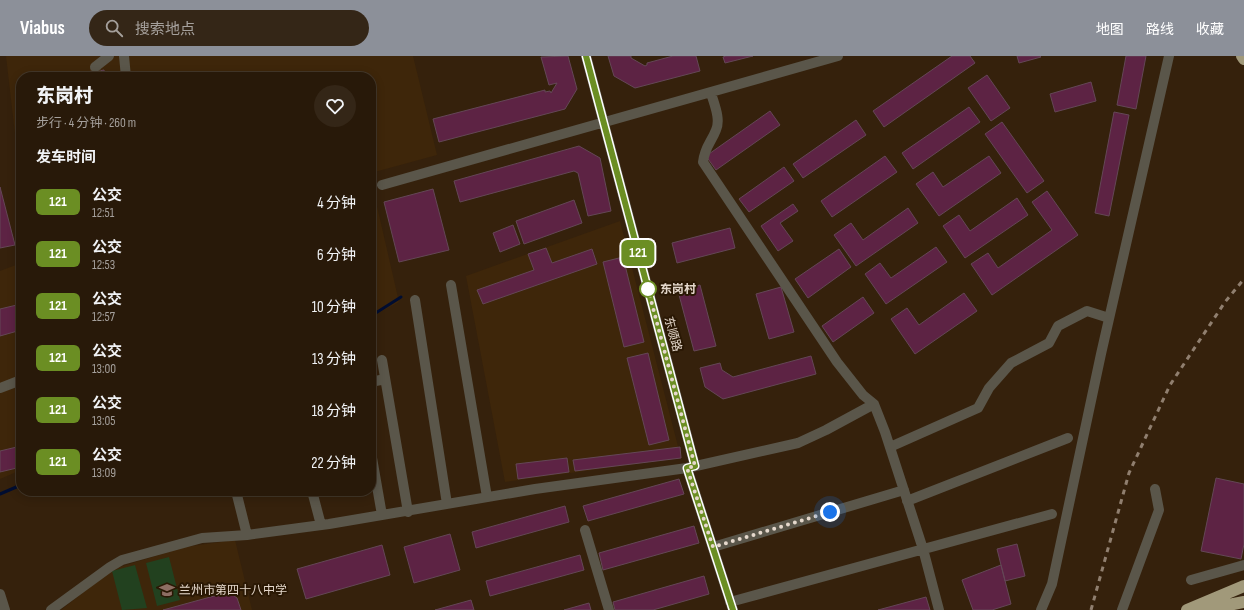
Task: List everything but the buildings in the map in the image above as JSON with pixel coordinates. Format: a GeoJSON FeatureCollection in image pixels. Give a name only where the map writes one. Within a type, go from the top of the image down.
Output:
{"type":"FeatureCollection","features":[{"type":"Feature","properties":{"kind":"highway"},"geometry":{"type":"LineString","coordinates":[[1187,610],[1244,586]]}},
{"type":"Feature","properties":{"kind":"highway"},"geometry":{"type":"LineString","coordinates":[[1219,607],[1244,598]]}},
{"type":"Feature","properties":{"kind":"highway"},"geometry":{"type":"LineString","coordinates":[[1203,610],[1244,602]]}},
{"type":"Feature","properties":{"kind":"street"},"geometry":{"type":"LineString","coordinates":[[95,67],[109,56]]}},
{"type":"Feature","properties":{"kind":"street"},"geometry":{"type":"LineString","coordinates":[[124,56],[126,72]]}},
{"type":"Feature","properties":{"kind":"street","name":"东顺路"},"geometry":{"type":"LineString","coordinates":[[586,56],[691,467],[713,547],[732,606]]}},
{"type":"Feature","properties":{"kind":"street"},"geometry":{"type":"LineString","coordinates":[[382,185],[604,124],[838,56]]}},
{"type":"Feature","properties":{"kind":"street"},"geometry":{"type":"LineString","coordinates":[[1041,610],[1052,584],[1109,318],[1169,56]]}},
{"type":"Feature","properties":{"kind":"street"},"geometry":{"type":"LineString","coordinates":[[712,93],[718,120],[717,129],[705,150],[703,162],[837,362],[863,395],[874,404],[890,447],[923,549],[939,610]]}},
{"type":"Feature","properties":{"kind":"street"},"geometry":{"type":"LineString","coordinates":[[451,285],[487,497]]}},
{"type":"Feature","properties":{"kind":"street"},"geometry":{"type":"LineString","coordinates":[[415,300],[447,504]]}},
{"type":"Feature","properties":{"kind":"street"},"geometry":{"type":"LineString","coordinates":[[890,447],[978,408],[989,388],[1011,363],[1049,343],[1058,326],[1087,310],[1109,318]]}},
{"type":"Feature","properties":{"kind":"street"},"geometry":{"type":"LineString","coordinates":[[382,360],[408,512]]}},
{"type":"Feature","properties":{"kind":"street"},"geometry":{"type":"LineString","coordinates":[[376,381],[385,379]]}},
{"type":"Feature","properties":{"kind":"street"},"geometry":{"type":"LineString","coordinates":[[0,388],[16,382]]}},
{"type":"Feature","properties":{"kind":"street"},"geometry":{"type":"LineString","coordinates":[[50,610],[122,560],[202,538],[246,535],[321,525],[408,512],[535,489],[691,467],[798,443],[826,430],[874,404]]}},
{"type":"Feature","properties":{"kind":"street"},"geometry":{"type":"LineString","coordinates":[[907,501],[1068,438]]}},
{"type":"Feature","properties":{"kind":"street"},"geometry":{"type":"LineString","coordinates":[[376,481],[382,515]]}},
{"type":"Feature","properties":{"kind":"street"},"geometry":{"type":"LineString","coordinates":[[1122,610],[1159,510],[1155,489]]}},
{"type":"Feature","properties":{"kind":"street"},"geometry":{"type":"LineString","coordinates":[[713,547],[904,490]]}},
{"type":"Feature","properties":{"kind":"street"},"geometry":{"type":"LineString","coordinates":[[237,496],[246,535]]}},
{"type":"Feature","properties":{"kind":"street"},"geometry":{"type":"LineString","coordinates":[[313,496],[321,525]]}},
{"type":"Feature","properties":{"kind":"street"},"geometry":{"type":"LineString","coordinates":[[732,606],[923,549],[1052,514]]}},
{"type":"Feature","properties":{"kind":"street"},"geometry":{"type":"LineString","coordinates":[[585,530],[608,610]]}},
{"type":"Feature","properties":{"kind":"street"},"geometry":{"type":"LineString","coordinates":[[1191,580],[1244,565]]}},
{"type":"Feature","properties":{"kind":"street"},"geometry":{"type":"LineString","coordinates":[[0,594],[5,610]]}},
{"type":"Feature","properties":{"kind":"shaded area"},"geometry":{"type":"Polygon","coordinates":[[[6,56],[413,56],[437,155],[376,172],[376,72],[16,72],[16,143],[6,56]]]}},
{"type":"Feature","properties":{"kind":"shaded area"},"geometry":{"type":"Polygon","coordinates":[[[376,202],[399,302],[376,314],[376,202]]]}},
{"type":"Feature","properties":{"kind":"shaded area"},"geometry":{"type":"Polygon","coordinates":[[[620,221],[681,458],[505,482],[466,276],[620,221]]]}},
{"type":"Feature","properties":{"kind":"shaded area"},"geometry":{"type":"Polygon","coordinates":[[[16,265],[16,472],[0,479],[0,271],[16,265]]]}},
{"type":"Feature","properties":{"kind":"shaded area","name":"兰州市第四十八中学"},"geometry":{"type":"Polygon","coordinates":[[[235,540],[252,610],[61,610],[113,569],[185,547],[235,540]]]}},
{"type":"Feature","properties":{"kind":"green space"},"geometry":{"type":"Polygon","coordinates":[[[169,557],[180,600],[157,606],[146,563],[169,557]]]}},
{"type":"Feature","properties":{"kind":"green space"},"geometry":{"type":"Polygon","coordinates":[[[135,565],[147,608],[122,610],[112,571],[135,565]]]}},
{"type":"Feature","properties":{"kind":"waterway"},"geometry":{"type":"LineString","coordinates":[[376,313],[401,297]]}},
{"type":"Feature","properties":{"kind":"waterway"},"geometry":{"type":"LineString","coordinates":[[0,494],[16,487]]}},
{"type":"Feature","properties":{"kind":"tunnel"},"geometry":{"type":"LineString","coordinates":[[95,67],[96,72]]}},
{"type":"Feature","properties":{"kind":"railway"},"geometry":{"type":"LineString","coordinates":[[1091,610],[1129,473],[1170,385],[1225,302],[1244,279]]}},
{"type":"Feature","properties":{"kind":"bus line","name":"121"},"geometry":{"type":"LineString","coordinates":[[586,56],[695,466],[687,468],[733,610]]}},
{"type":"Feature","properties":{"kind":"place","name":"东岗村"},"geometry":{"type":"Point","coordinates":[648,289]}},
{"type":"Feature","properties":{"kind":"place","name":"兰州市第四十八中学"},"geometry":{"type":"Point","coordinates":[167,590]}},
{"type":"Feature","properties":{"kind":"route"},"geometry":{"type":"LineString","coordinates":[[648,289],[695,466],[687,468],[713,547],[830,512]]}}]}
